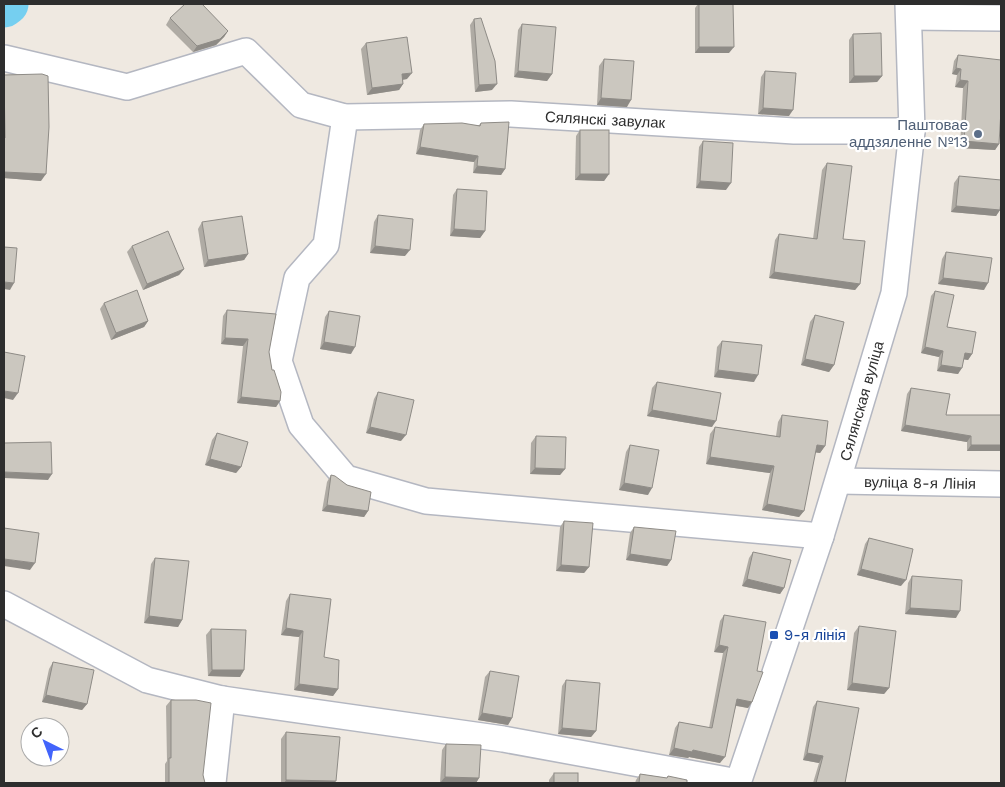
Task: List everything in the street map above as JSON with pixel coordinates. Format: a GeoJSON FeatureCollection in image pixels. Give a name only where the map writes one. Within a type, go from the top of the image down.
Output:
{"type":"FeatureCollection","features":[{"type":"Feature","properties":{"kind":"street"},"geometry":{"type":"LineString","coordinates":[[909,10],[1001,18]]}},
{"type":"Feature","properties":{"kind":"street","name":"Сялянская вуліца"},"geometry":{"type":"LineString","coordinates":[[738,783],[822,536],[894,293],[912,131],[909,10]]}},
{"type":"Feature","properties":{"kind":"street","name":"Сялянскі завулак"},"geometry":{"type":"LineString","coordinates":[[4,58],[127,87],[246,51],[301,105],[345,117],[511,114],[794,131],[912,131]]}},
{"type":"Feature","properties":{"kind":"street"},"geometry":{"type":"LineString","coordinates":[[345,117],[326,245],[297,278],[280,361],[300,425],[346,478],[426,501],[822,536]]}},
{"type":"Feature","properties":{"kind":"street","name":"вуліца 8-я Лінія"},"geometry":{"type":"LineString","coordinates":[[839,481],[1001,484]]}},
{"type":"Feature","properties":{"kind":"street"},"geometry":{"type":"LineString","coordinates":[[4,604],[147,680],[222,699],[503,739],[738,783]]}},
{"type":"Feature","properties":{"kind":"street"},"geometry":{"type":"LineString","coordinates":[[213,783],[222,699]]}},
{"type":"Feature","properties":{"kind":"building"},"geometry":{"type":"Polygon","coordinates":[[[185,4],[202,4],[228,31],[220,39],[197,46],[170,18],[185,4]]]}},
{"type":"Feature","properties":{"kind":"building"},"geometry":{"type":"Polygon","coordinates":[[[699,4],[733,4],[734,47],[699,47],[699,4]]]}},
{"type":"Feature","properties":{"kind":"building"},"geometry":{"type":"Polygon","coordinates":[[[481,18],[495,61],[497,84],[479,85],[474,19],[481,18]]]}},
{"type":"Feature","properties":{"kind":"building"},"geometry":{"type":"Polygon","coordinates":[[[522,24],[556,27],[552,74],[518,71],[522,24]]]}},
{"type":"Feature","properties":{"kind":"building"},"geometry":{"type":"Polygon","coordinates":[[[881,33],[882,76],[854,76],[853,34],[881,33]]]}},
{"type":"Feature","properties":{"kind":"building"},"geometry":{"type":"Polygon","coordinates":[[[407,37],[412,73],[402,74],[403,84],[372,88],[366,43],[407,37]]]}},
{"type":"Feature","properties":{"kind":"building"},"geometry":{"type":"Polygon","coordinates":[[[958,55],[1001,60],[999,144],[964,141],[968,81],[960,80],[961,69],[956,68],[958,55]]]}},
{"type":"Feature","properties":{"kind":"building"},"geometry":{"type":"Polygon","coordinates":[[[604,59],[634,61],[631,100],[601,98],[604,59]]]}},
{"type":"Feature","properties":{"kind":"building"},"geometry":{"type":"Polygon","coordinates":[[[765,71],[796,73],[793,110],[763,108],[765,71]]]}},
{"type":"Feature","properties":{"kind":"building"},"geometry":{"type":"Polygon","coordinates":[[[42,74],[48,76],[49,127],[46,174],[4,172],[4,75],[42,74]]]}},
{"type":"Feature","properties":{"kind":"building"},"geometry":{"type":"Polygon","coordinates":[[[509,122],[505,169],[477,166],[478,156],[420,147],[424,124],[462,123],[480,126],[481,123],[509,122]]]}},
{"type":"Feature","properties":{"kind":"building"},"geometry":{"type":"Polygon","coordinates":[[[580,130],[609,130],[609,174],[580,174],[580,130]]]}},
{"type":"Feature","properties":{"kind":"building"},"geometry":{"type":"Polygon","coordinates":[[[703,141],[733,143],[731,183],[700,181],[703,141]]]}},
{"type":"Feature","properties":{"kind":"building"},"geometry":{"type":"Polygon","coordinates":[[[827,163],[852,166],[843,239],[865,241],[860,284],[774,272],[779,234],[817,239],[827,163]]]}},
{"type":"Feature","properties":{"kind":"building"},"geometry":{"type":"Polygon","coordinates":[[[959,176],[1001,180],[1000,210],[956,206],[959,176]]]}},
{"type":"Feature","properties":{"kind":"building"},"geometry":{"type":"Polygon","coordinates":[[[457,189],[487,191],[485,231],[454,229],[457,189]]]}},
{"type":"Feature","properties":{"kind":"building"},"geometry":{"type":"Polygon","coordinates":[[[378,215],[413,219],[410,250],[375,246],[378,215]]]}},
{"type":"Feature","properties":{"kind":"building"},"geometry":{"type":"Polygon","coordinates":[[[242,216],[248,254],[208,260],[202,222],[242,216]]]}},
{"type":"Feature","properties":{"kind":"building"},"geometry":{"type":"Polygon","coordinates":[[[168,231],[184,269],[147,284],[132,246],[168,231]]]}},
{"type":"Feature","properties":{"kind":"building"},"geometry":{"type":"Polygon","coordinates":[[[4,247],[17,248],[14,283],[4,282],[4,247]]]}},
{"type":"Feature","properties":{"kind":"building"},"geometry":{"type":"Polygon","coordinates":[[[946,252],[992,258],[988,283],[943,278],[946,252]]]}},
{"type":"Feature","properties":{"kind":"building"},"geometry":{"type":"Polygon","coordinates":[[[137,290],[148,321],[116,333],[104,303],[137,290]]]}},
{"type":"Feature","properties":{"kind":"building"},"geometry":{"type":"Polygon","coordinates":[[[935,291],[954,295],[947,327],[976,332],[972,354],[965,353],[962,368],[941,365],[943,351],[925,347],[935,291]]]}},
{"type":"Feature","properties":{"kind":"building"},"geometry":{"type":"Polygon","coordinates":[[[227,310],[276,314],[269,352],[272,370],[274,370],[281,392],[280,401],[241,397],[248,339],[225,338],[227,310]]]}},
{"type":"Feature","properties":{"kind":"building"},"geometry":{"type":"Polygon","coordinates":[[[329,311],[360,316],[355,347],[324,342],[329,311]]]}},
{"type":"Feature","properties":{"kind":"building"},"geometry":{"type":"Polygon","coordinates":[[[815,315],[844,322],[834,365],[805,359],[815,315]]]}},
{"type":"Feature","properties":{"kind":"building"},"geometry":{"type":"Polygon","coordinates":[[[722,341],[762,345],[758,375],[718,370],[722,341]]]}},
{"type":"Feature","properties":{"kind":"building"},"geometry":{"type":"Polygon","coordinates":[[[4,352],[25,356],[18,393],[4,391],[4,352]]]}},
{"type":"Feature","properties":{"kind":"building"},"geometry":{"type":"Polygon","coordinates":[[[657,382],[721,393],[716,421],[652,410],[657,382]]]}},
{"type":"Feature","properties":{"kind":"building"},"geometry":{"type":"Polygon","coordinates":[[[911,388],[950,394],[946,415],[1001,415],[1001,445],[971,445],[971,436],[905,425],[911,388]]]}},
{"type":"Feature","properties":{"kind":"building"},"geometry":{"type":"Polygon","coordinates":[[[378,392],[414,400],[406,435],[370,427],[378,392]]]}},
{"type":"Feature","properties":{"kind":"building"},"geometry":{"type":"Polygon","coordinates":[[[782,415],[828,421],[825,446],[817,445],[804,511],[767,504],[774,466],[710,457],[715,427],[780,437],[782,415]]]}},
{"type":"Feature","properties":{"kind":"building"},"geometry":{"type":"Polygon","coordinates":[[[217,433],[248,442],[241,467],[210,459],[217,433]]]}},
{"type":"Feature","properties":{"kind":"building"},"geometry":{"type":"Polygon","coordinates":[[[536,436],[566,437],[565,469],[535,468],[536,436]]]}},
{"type":"Feature","properties":{"kind":"building"},"geometry":{"type":"Polygon","coordinates":[[[51,442],[52,474],[4,472],[4,443],[51,442]]]}},
{"type":"Feature","properties":{"kind":"building"},"geometry":{"type":"Polygon","coordinates":[[[630,445],[659,450],[652,488],[624,483],[630,445]]]}},
{"type":"Feature","properties":{"kind":"building"},"geometry":{"type":"Polygon","coordinates":[[[331,475],[347,485],[371,492],[368,511],[327,505],[331,475]]]}},
{"type":"Feature","properties":{"kind":"building"},"geometry":{"type":"Polygon","coordinates":[[[564,521],[593,523],[589,567],[561,565],[564,521]]]}},
{"type":"Feature","properties":{"kind":"building"},"geometry":{"type":"Polygon","coordinates":[[[634,527],[676,531],[671,560],[630,554],[634,527]]]}},
{"type":"Feature","properties":{"kind":"building"},"geometry":{"type":"Polygon","coordinates":[[[4,528],[39,533],[35,563],[4,559],[4,528]]]}},
{"type":"Feature","properties":{"kind":"building"},"geometry":{"type":"Polygon","coordinates":[[[869,538],[913,549],[906,580],[861,569],[869,538]]]}},
{"type":"Feature","properties":{"kind":"building"},"geometry":{"type":"Polygon","coordinates":[[[753,552],[791,560],[784,588],[747,579],[753,552]]]}},
{"type":"Feature","properties":{"kind":"building"},"geometry":{"type":"Polygon","coordinates":[[[155,558],[189,561],[182,620],[149,616],[155,558]]]}},
{"type":"Feature","properties":{"kind":"building"},"geometry":{"type":"Polygon","coordinates":[[[912,576],[962,580],[960,611],[910,608],[912,576]]]}},
{"type":"Feature","properties":{"kind":"building"},"geometry":{"type":"Polygon","coordinates":[[[290,594],[331,599],[324,657],[339,660],[338,689],[299,684],[303,631],[286,628],[290,594]]]}},
{"type":"Feature","properties":{"kind":"building"},"geometry":{"type":"Polygon","coordinates":[[[724,615],[766,622],[757,671],[763,672],[752,702],[737,699],[725,757],[674,748],[679,722],[712,728],[728,647],[719,645],[724,615]]]}},
{"type":"Feature","properties":{"kind":"building"},"geometry":{"type":"Polygon","coordinates":[[[859,626],[896,631],[889,688],[852,683],[859,626]]]}},
{"type":"Feature","properties":{"kind":"building"},"geometry":{"type":"Polygon","coordinates":[[[211,629],[246,630],[244,670],[212,670],[211,629]]]}},
{"type":"Feature","properties":{"kind":"building"},"geometry":{"type":"Polygon","coordinates":[[[53,662],[94,670],[87,704],[46,695],[53,662]]]}},
{"type":"Feature","properties":{"kind":"building"},"geometry":{"type":"Polygon","coordinates":[[[490,671],[519,676],[512,718],[482,713],[490,671]]]}},
{"type":"Feature","properties":{"kind":"building"},"geometry":{"type":"Polygon","coordinates":[[[566,680],[600,683],[596,731],[562,728],[566,680]]]}},
{"type":"Feature","properties":{"kind":"building"},"geometry":{"type":"Polygon","coordinates":[[[171,700],[196,700],[211,703],[203,775],[205,783],[169,783],[171,700]]]}},
{"type":"Feature","properties":{"kind":"building"},"geometry":{"type":"Polygon","coordinates":[[[817,701],[859,708],[845,783],[816,783],[823,756],[807,753],[817,701]]]}},
{"type":"Feature","properties":{"kind":"building"},"geometry":{"type":"Polygon","coordinates":[[[286,732],[340,737],[336,781],[286,780],[286,732]]]}},
{"type":"Feature","properties":{"kind":"building"},"geometry":{"type":"Polygon","coordinates":[[[446,744],[481,745],[479,778],[445,777],[446,744]]]}},
{"type":"Feature","properties":{"kind":"building"},"geometry":{"type":"Polygon","coordinates":[[[554,773],[578,773],[578,783],[554,783],[554,773]]]}},
{"type":"Feature","properties":{"kind":"building"},"geometry":{"type":"Polygon","coordinates":[[[640,774],[667,778],[668,776],[687,780],[687,783],[639,783],[640,774]]]}},
{"type":"Feature","properties":{"kind":"waterway"},"geometry":{"type":"LineString","coordinates":[[4,7],[8,4]]}},
{"type":"Feature","properties":{"kind":"place","name":"Паштовае аддзяленне №13"},"geometry":{"type":"Point","coordinates":[978,134]}},
{"type":"Feature","properties":{"kind":"place","name":"9-я лінія"},"geometry":{"type":"Point","coordinates":[774,635]}}]}
